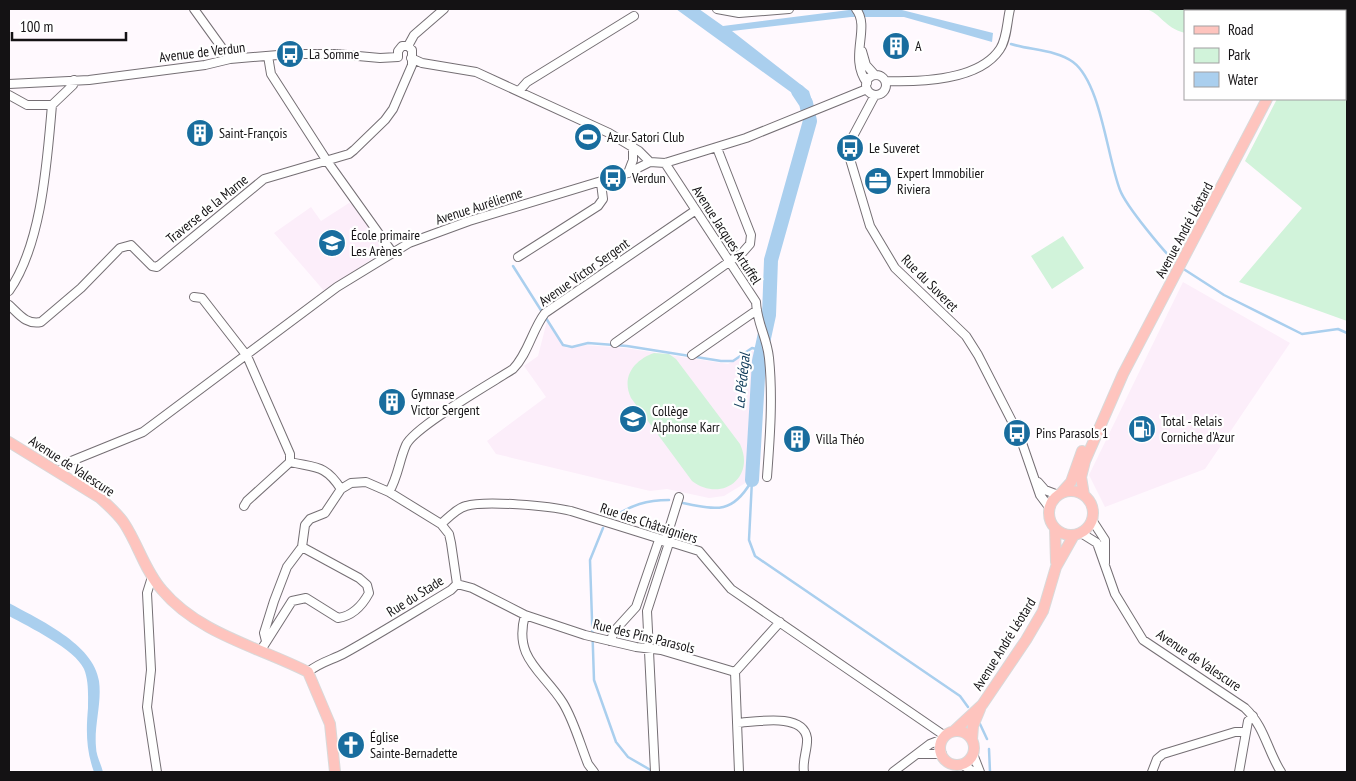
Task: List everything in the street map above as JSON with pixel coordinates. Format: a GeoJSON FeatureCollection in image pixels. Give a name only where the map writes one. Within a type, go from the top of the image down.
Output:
{"type":"FeatureCollection","features":[{"type":"Feature","properties":{"kind":"main road","name":"Avenue André Léotard"},"geometry":{"type":"LineString","coordinates":[[1084,495],[1081,477],[1085,461],[1123,374],[1267,100]]}},
{"type":"Feature","properties":{"kind":"main road","name":"Avenue André Léotard"},"geometry":{"type":"LineString","coordinates":[[1060,494],[1070,482],[1081,453],[1117,381],[1123,374]]}},
{"type":"Feature","properties":{"kind":"main road","name":"Avenue de Valescure"},"geometry":{"type":"LineString","coordinates":[[9,442],[100,498],[112,508],[124,522],[152,577],[174,602],[210,628],[231,640],[263,646],[308,672]]}},
{"type":"Feature","properties":{"kind":"main road"},"geometry":{"type":"LineString","coordinates":[[1073,490],[1084,495],[1092,506],[1092,520],[1078,534],[1063,534],[1055,528],[1049,518],[1049,507],[1060,494],[1073,490]]}},
{"type":"Feature","properties":{"kind":"main road","name":"Avenue André Léotard"},"geometry":{"type":"LineString","coordinates":[[1055,528],[1056,567]]}},
{"type":"Feature","properties":{"kind":"main road","name":"Avenue André Léotard"},"geometry":{"type":"LineString","coordinates":[[973,754],[973,726],[982,705],[1043,612],[1056,567],[1078,534]]}},
{"type":"Feature","properties":{"kind":"main road"},"geometry":{"type":"LineString","coordinates":[[308,672],[330,724],[335,772]]}},
{"type":"Feature","properties":{"kind":"main road","name":"Avenue André Léotard"},"geometry":{"type":"LineString","coordinates":[[947,735],[982,705]]}},
{"type":"Feature","properties":{"kind":"main road"},"geometry":{"type":"LineString","coordinates":[[972,739],[964,732],[947,735],[952,765],[966,762],[973,754]]}},
{"type":"Feature","properties":{"kind":"street"},"geometry":{"type":"LineString","coordinates":[[194,9],[230,59]]}},
{"type":"Feature","properties":{"kind":"street"},"geometry":{"type":"LineString","coordinates":[[444,9],[414,35],[408,46],[399,48],[398,56],[403,60],[411,58],[422,63],[476,72],[610,133],[633,147],[650,162],[665,163],[716,148],[811,111],[867,86],[870,77],[876,75],[882,76],[886,81],[884,91],[875,95],[867,86],[862,77],[858,57],[863,35]]}},
{"type":"Feature","properties":{"kind":"street"},"geometry":{"type":"LineString","coordinates":[[717,9],[739,13],[790,9]]}},
{"type":"Feature","properties":{"kind":"street"},"geometry":{"type":"LineString","coordinates":[[859,9],[862,19],[864,60],[876,75]]}},
{"type":"Feature","properties":{"kind":"street"},"geometry":{"type":"LineString","coordinates":[[886,81],[954,76],[974,71],[987,64],[1001,48],[1010,9]]}},
{"type":"Feature","properties":{"kind":"street"},"geometry":{"type":"LineString","coordinates":[[519,91],[527,82],[634,16]]}},
{"type":"Feature","properties":{"kind":"street"},"geometry":{"type":"LineString","coordinates":[[408,46],[412,50],[411,58]]}},
{"type":"Feature","properties":{"kind":"street","name":"Avenue de Verdun"},"geometry":{"type":"LineString","coordinates":[[9,84],[74,80],[205,65],[230,59],[290,54],[336,54],[380,58],[398,56]]}},
{"type":"Feature","properties":{"kind":"street"},"geometry":{"type":"LineString","coordinates":[[268,56],[271,74],[327,161],[392,252]]}},
{"type":"Feature","properties":{"kind":"street","name":"Traverse de la Marne"},"geometry":{"type":"LineString","coordinates":[[9,305],[27,321],[33,324],[41,322],[80,288],[120,248],[131,245],[152,266],[157,267],[264,179],[348,154],[370,135],[393,109],[412,65],[411,58]]}},
{"type":"Feature","properties":{"kind":"street"},"geometry":{"type":"LineString","coordinates":[[9,291],[25,264],[44,186],[52,105],[73,85],[74,80]]}},
{"type":"Feature","properties":{"kind":"street"},"geometry":{"type":"LineString","coordinates":[[9,95],[27,105],[52,105]]}},
{"type":"Feature","properties":{"kind":"street","name":"Rue du Suveret"},"geometry":{"type":"LineString","coordinates":[[875,95],[851,140],[850,159],[870,226],[896,268],[966,336],[978,355],[1020,437],[1040,495],[1049,507]]}},
{"type":"Feature","properties":{"kind":"street"},"geometry":{"type":"LineString","coordinates":[[628,174],[633,160],[633,147]]}},
{"type":"Feature","properties":{"kind":"street"},"geometry":{"type":"LineString","coordinates":[[615,343],[730,262],[750,244],[751,235],[716,148]]}},
{"type":"Feature","properties":{"kind":"street","name":"Avenue Aurélienne"},"geometry":{"type":"LineString","coordinates":[[59,472],[69,462],[143,432],[330,292],[409,242],[469,221],[628,174],[650,162]]}},
{"type":"Feature","properties":{"kind":"street","name":"Avenue Jacques Artuffel"},"geometry":{"type":"LineString","coordinates":[[665,163],[756,302],[760,327],[767,348],[771,384],[767,477]]}},
{"type":"Feature","properties":{"kind":"street"},"geometry":{"type":"LineString","coordinates":[[518,258],[598,206],[603,199],[601,182]]}},
{"type":"Feature","properties":{"kind":"street","name":"Avenue Victor Sergent"},"geometry":{"type":"LineString","coordinates":[[389,492],[396,482],[406,444],[412,437],[518,364],[531,335],[545,313],[696,210]]}},
{"type":"Feature","properties":{"kind":"street"},"geometry":{"type":"LineString","coordinates":[[194,297],[202,298],[247,356],[290,454],[290,462],[247,501],[244,506]]}},
{"type":"Feature","properties":{"kind":"street"},"geometry":{"type":"LineString","coordinates":[[692,355],[757,310]]}},
{"type":"Feature","properties":{"kind":"street"},"geometry":{"type":"LineString","coordinates":[[290,462],[324,470],[333,477],[340,489]]}},
{"type":"Feature","properties":{"kind":"street"},"geometry":{"type":"LineString","coordinates":[[1036,480],[1045,490],[1060,494]]}},
{"type":"Feature","properties":{"kind":"street"},"geometry":{"type":"LineString","coordinates":[[263,646],[264,633],[279,587],[287,567],[302,547],[305,525],[310,519],[325,513],[331,508],[340,489],[351,483],[366,482],[389,492],[441,524]]}},
{"type":"Feature","properties":{"kind":"street"},"geometry":{"type":"LineString","coordinates":[[655,772],[647,611],[664,541],[678,497]]}},
{"type":"Feature","properties":{"kind":"street","name":"Rue des Châtaigniers"},"geometry":{"type":"LineString","coordinates":[[441,524],[465,506],[480,504],[552,507],[571,510],[699,552],[731,589],[947,735]]}},
{"type":"Feature","properties":{"kind":"street","name":"Avenue de Valescure"},"geometry":{"type":"LineString","coordinates":[[1092,520],[1105,540],[1105,568]]}},
{"type":"Feature","properties":{"kind":"street","name":"Rue du Stade"},"geometry":{"type":"LineString","coordinates":[[308,672],[323,661],[342,654],[451,590],[457,584],[449,534],[441,524]]}},
{"type":"Feature","properties":{"kind":"street","name":"Avenue de Valescure"},"geometry":{"type":"LineString","coordinates":[[1078,534],[1097,543],[1115,594],[1143,640],[1245,708],[1263,730],[1281,772]]}},
{"type":"Feature","properties":{"kind":"street"},"geometry":{"type":"LineString","coordinates":[[610,641],[616,629],[636,607],[664,541]]}},
{"type":"Feature","properties":{"kind":"street"},"geometry":{"type":"LineString","coordinates":[[263,646],[292,601],[299,598],[314,601],[338,618],[346,617],[353,612],[369,593],[367,585],[359,578],[302,547]]}},
{"type":"Feature","properties":{"kind":"street"},"geometry":{"type":"LineString","coordinates":[[152,577],[147,593],[151,670],[147,707],[157,772]]}},
{"type":"Feature","properties":{"kind":"street","name":"Rue des Pins Parasols"},"geometry":{"type":"LineString","coordinates":[[457,584],[472,588],[525,615],[585,634],[735,672]]}},
{"type":"Feature","properties":{"kind":"street"},"geometry":{"type":"LineString","coordinates":[[636,607],[647,611]]}},
{"type":"Feature","properties":{"kind":"street"},"geometry":{"type":"LineString","coordinates":[[525,615],[523,641],[527,658],[564,704],[588,764],[594,772]]}},
{"type":"Feature","properties":{"kind":"street"},"geometry":{"type":"LineString","coordinates":[[739,772],[735,672],[780,622]]}},
{"type":"Feature","properties":{"kind":"street"},"geometry":{"type":"LineString","coordinates":[[1239,772],[1245,732],[1248,721],[1253,716]]}},
{"type":"Feature","properties":{"kind":"street"},"geometry":{"type":"LineString","coordinates":[[737,723],[782,720],[796,723],[804,730],[807,738],[803,761],[804,772]]}},
{"type":"Feature","properties":{"kind":"street"},"geometry":{"type":"LineString","coordinates":[[1152,772],[1157,759],[1163,754],[1235,732],[1245,732]]}},
{"type":"Feature","properties":{"kind":"street"},"geometry":{"type":"LineString","coordinates":[[893,772],[930,744],[947,735]]}},
{"type":"Feature","properties":{"kind":"street"},"geometry":{"type":"LineString","coordinates":[[918,754],[974,772]]}},
{"type":"Feature","properties":{"kind":"street"},"geometry":{"type":"LineString","coordinates":[[973,754],[980,772]]}},
{"type":"Feature","properties":{"kind":"shaded area","name":"École primaire Les Arènes"},"geometry":{"type":"Polygon","coordinates":[[[349,203],[354,204],[387,248],[325,292],[274,233],[311,207],[321,221],[349,203]]]}},
{"type":"Feature","properties":{"kind":"shaded area"},"geometry":{"type":"Polygon","coordinates":[[[1183,282],[1290,343],[1205,469],[1105,507],[1089,475],[1183,282]]]}},
{"type":"Feature","properties":{"kind":"shaded area","name":"Collège Alphonse Karr"},"geometry":{"type":"Polygon","coordinates":[[[547,321],[562,345],[567,348],[585,345],[625,348],[728,364],[752,351],[754,352],[747,482],[724,496],[709,498],[667,489],[650,491],[496,454],[487,441],[546,397],[524,366],[538,356],[547,321]]]}},
{"type":"Feature","properties":{"kind":"green space"},"geometry":{"type":"Polygon","coordinates":[[[1146,9],[1263,9],[1184,10],[1184,33],[1167,24],[1146,9]]]}},
{"type":"Feature","properties":{"kind":"green space"},"geometry":{"type":"Polygon","coordinates":[[[1347,9],[1347,321],[1239,282],[1302,208],[1245,161],[1276,100],[1346,100],[1346,10],[1330,10],[1347,9]]]}},
{"type":"Feature","properties":{"kind":"green space"},"geometry":{"type":"Polygon","coordinates":[[[1063,236],[1084,268],[1052,289],[1031,256],[1063,236]]]}},
{"type":"Feature","properties":{"kind":"green space"},"geometry":{"type":"Polygon","coordinates":[[[654,353],[669,354],[676,359],[740,444],[744,456],[743,467],[733,483],[724,488],[714,489],[703,487],[692,481],[631,398],[628,383],[631,370],[641,360],[654,353]]]}},
{"type":"Feature","properties":{"kind":"water"},"geometry":{"type":"Polygon","coordinates":[[[676,9],[699,9],[723,26],[849,10],[902,10],[993,33],[992,42],[904,17],[851,17],[732,31],[809,91],[813,104],[804,107],[799,98],[676,9]]]}},
{"type":"Feature","properties":{"kind":"water"},"geometry":{"type":"Polygon","coordinates":[[[9,603],[63,634],[87,655],[95,668],[100,689],[96,750],[103,772],[94,772],[89,756],[87,733],[88,688],[84,669],[79,661],[62,646],[9,616],[9,603]]]}},
{"type":"Feature","properties":{"kind":"waterway"},"geometry":{"type":"LineString","coordinates":[[1011,44],[1067,58],[1083,72],[1097,103],[1120,190],[1146,229],[1178,265]]}},
{"type":"Feature","properties":{"kind":"waterway","name":"Le Pédégal"},"geometry":{"type":"LineString","coordinates":[[752,480],[759,361],[769,315],[771,260],[810,121],[806,103],[798,91]]}},
{"type":"Feature","properties":{"kind":"waterway"},"geometry":{"type":"LineString","coordinates":[[513,266],[563,345],[572,347],[588,343],[627,346],[721,361],[733,361],[752,348],[761,350]]}},
{"type":"Feature","properties":{"kind":"waterway"},"geometry":{"type":"LineString","coordinates":[[1182,268],[1224,295],[1302,334],[1338,329],[1347,333]]}},
{"type":"Feature","properties":{"kind":"waterway","name":"Le Pédégal"},"geometry":{"type":"LineString","coordinates":[[752,480],[749,540],[755,556],[960,696],[968,707]]}},
{"type":"Feature","properties":{"kind":"waterway"},"geometry":{"type":"LineString","coordinates":[[683,503],[714,508],[730,505],[737,500],[751,482]]}},
{"type":"Feature","properties":{"kind":"waterway"},"geometry":{"type":"LineString","coordinates":[[613,517],[640,504],[669,500]]}},
{"type":"Feature","properties":{"kind":"waterway"},"geometry":{"type":"LineString","coordinates":[[603,528],[590,560],[594,680],[616,742],[628,757],[654,772]]}},
{"type":"Feature","properties":{"kind":"waterway","name":"Le Pédégal"},"geometry":{"type":"LineString","coordinates":[[980,724],[987,739]]}},
{"type":"Feature","properties":{"kind":"waterway","name":"Le Pédégal"},"geometry":{"type":"LineString","coordinates":[[989,749],[990,772]]}},
{"type":"Feature","properties":{"kind":"place","name":"A"},"geometry":{"type":"Point","coordinates":[896,46]}},
{"type":"Feature","properties":{"kind":"place","name":"La Somme"},"geometry":{"type":"Point","coordinates":[290,54]}},
{"type":"Feature","properties":{"kind":"place","name":"Saint-François"},"geometry":{"type":"Point","coordinates":[200,133]}},
{"type":"Feature","properties":{"kind":"place","name":"Azur Satori Club"},"geometry":{"type":"Point","coordinates":[588,137]}},
{"type":"Feature","properties":{"kind":"place","name":"Le Suveret"},"geometry":{"type":"Point","coordinates":[850,148]}},
{"type":"Feature","properties":{"kind":"place","name":"Verdun"},"geometry":{"type":"Point","coordinates":[613,178]}},
{"type":"Feature","properties":{"kind":"place","name":"Expert Immobilier Riviera"},"geometry":{"type":"Point","coordinates":[878,181]}},
{"type":"Feature","properties":{"kind":"place","name":"École primaire Les Arènes"},"geometry":{"type":"Point","coordinates":[332,243]}},
{"type":"Feature","properties":{"kind":"place","name":"Gymnase Victor Sergent"},"geometry":{"type":"Point","coordinates":[392,402]}},
{"type":"Feature","properties":{"kind":"place","name":"Collège Alphonse Karr"},"geometry":{"type":"Point","coordinates":[633,419]}},
{"type":"Feature","properties":{"kind":"place","name":"Total - Relais Corniche d'Azur"},"geometry":{"type":"Point","coordinates":[1142,429]}},
{"type":"Feature","properties":{"kind":"place","name":"Pins Parasols 1"},"geometry":{"type":"Point","coordinates":[1017,433]}},
{"type":"Feature","properties":{"kind":"place","name":"Villa Théo"},"geometry":{"type":"Point","coordinates":[797,439]}},
{"type":"Feature","properties":{"kind":"place","name":"Église Sainte-Bernadette"},"geometry":{"type":"Point","coordinates":[351,745]}}]}
